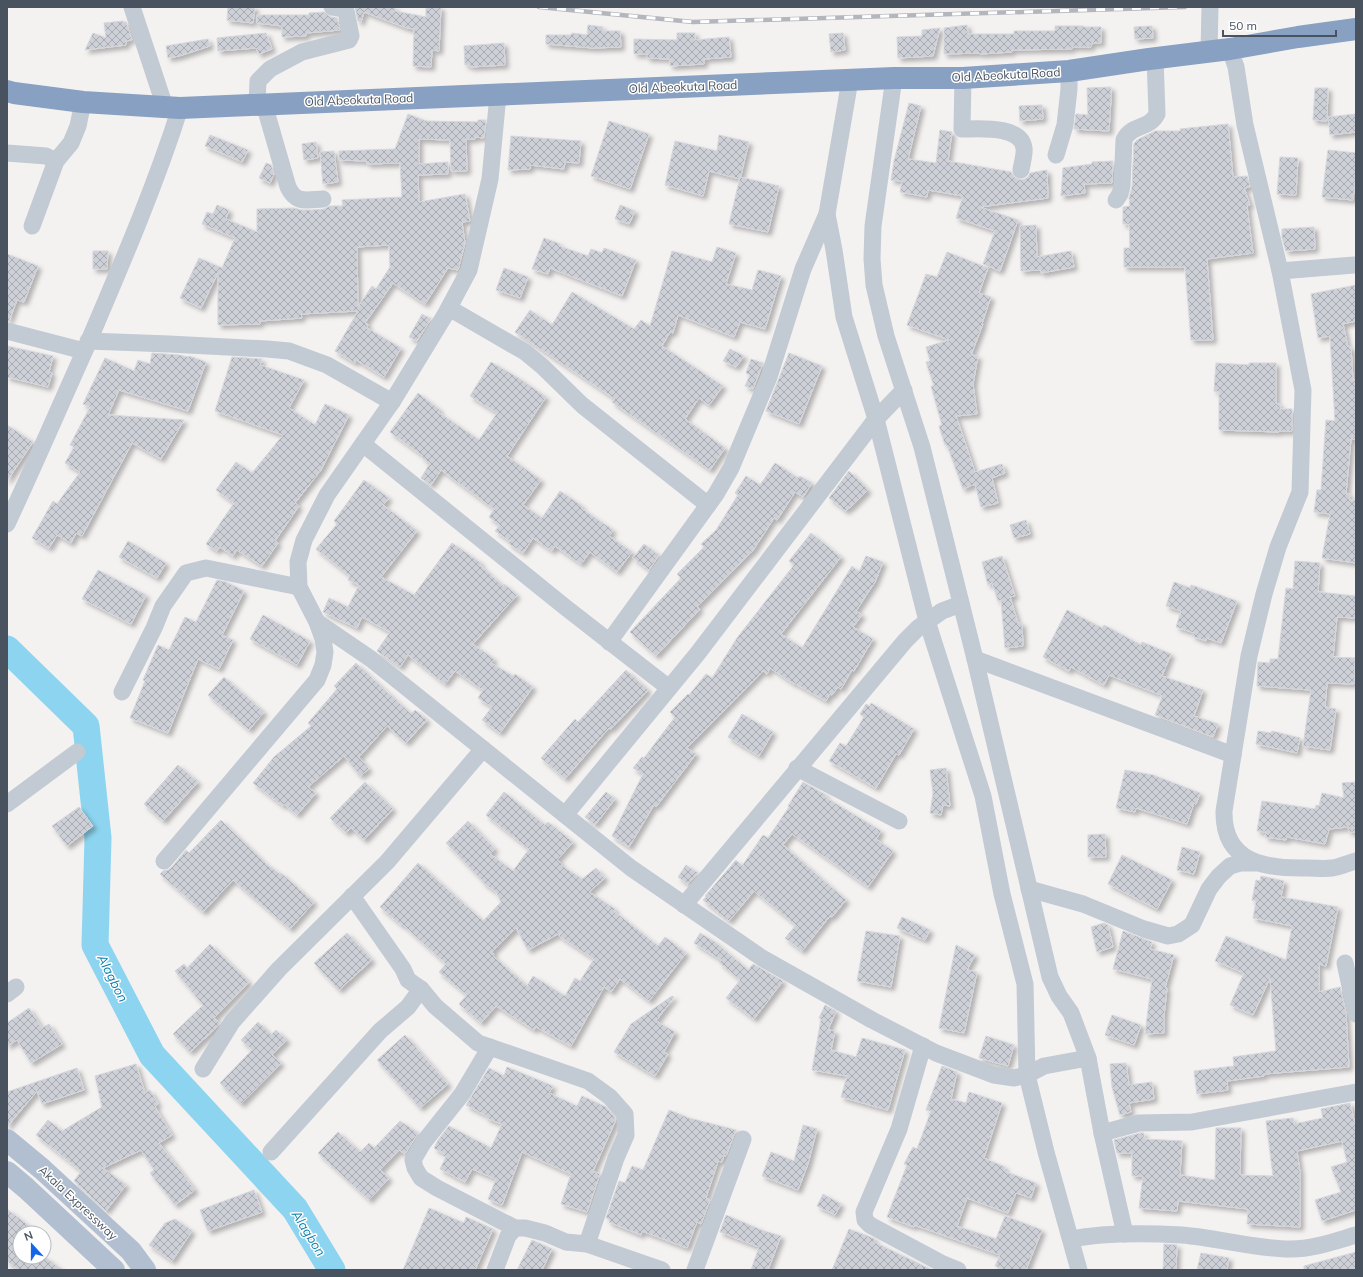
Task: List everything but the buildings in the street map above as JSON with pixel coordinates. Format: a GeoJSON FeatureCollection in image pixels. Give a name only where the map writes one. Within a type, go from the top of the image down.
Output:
{"type":"FeatureCollection","features":[{"type":"Feature","properties":{"kind":"highway","name":"Old Abeokuta Road"},"geometry":{"type":"LineString","coordinates":[[7,91],[83,102],[173,107],[894,78],[963,78],[1069,71],[1155,58],[1230,49],[1356,29]]}},
{"type":"Feature","properties":{"kind":"main road","name":"Akala Expressway"},"geometry":{"type":"LineString","coordinates":[[7,1140],[42,1169],[131,1251],[145,1270]]}},
{"type":"Feature","properties":{"kind":"main road"},"geometry":{"type":"LineString","coordinates":[[26,1188],[42,1169]]}},
{"type":"Feature","properties":{"kind":"main road","name":"Akala Expressway"},"geometry":{"type":"LineString","coordinates":[[7,1172],[114,1270]]}},
{"type":"Feature","properties":{"kind":"street"},"geometry":{"type":"LineString","coordinates":[[7,524],[44,446],[133,237],[166,151],[173,107],[132,7]]}},
{"type":"Feature","properties":{"kind":"street"},"geometry":{"type":"LineString","coordinates":[[323,199],[302,200],[297,199],[292,195],[261,104],[258,81],[270,69],[302,52],[349,40],[351,36],[346,11],[332,7]]}},
{"type":"Feature","properties":{"kind":"street"},"geometry":{"type":"LineString","coordinates":[[1209,52],[1210,7]]}},
{"type":"Feature","properties":{"kind":"street"},"geometry":{"type":"LineString","coordinates":[[1230,49],[1236,67],[1245,125],[1280,271],[1303,390],[1300,492],[1278,547],[1248,656],[1224,811],[1224,824],[1230,842],[1239,853],[1256,863]]}},
{"type":"Feature","properties":{"kind":"street"},"geometry":{"type":"LineString","coordinates":[[1116,200],[1120,194],[1122,186],[1124,140],[1126,135],[1132,130],[1154,120],[1157,114],[1155,58]]}},
{"type":"Feature","properties":{"kind":"street"},"geometry":{"type":"LineString","coordinates":[[1056,154],[1065,125],[1069,89],[1069,71]]}},
{"type":"Feature","properties":{"kind":"street"},"geometry":{"type":"LineString","coordinates":[[894,78],[873,226],[872,259],[874,285],[886,336],[922,447],[975,658],[1050,977],[1059,996],[1071,1013],[1088,1058],[1102,1133],[1125,1234]]}},
{"type":"Feature","properties":{"kind":"street"},"geometry":{"type":"LineString","coordinates":[[963,78],[962,129],[1000,130],[1017,135],[1022,142],[1024,149],[1021,170]]}},
{"type":"Feature","properties":{"kind":"street"},"geometry":{"type":"LineString","coordinates":[[609,642],[708,505],[731,468],[768,377],[803,269],[827,214],[850,80]]}},
{"type":"Feature","properties":{"kind":"street"},"geometry":{"type":"LineString","coordinates":[[164,861],[317,680],[323,664],[325,652],[323,639],[317,622],[299,587],[298,562],[304,540],[326,495],[392,402],[449,308],[469,270],[490,179],[498,95]]}},
{"type":"Feature","properties":{"kind":"street"},"geometry":{"type":"LineString","coordinates":[[32,226],[56,161],[71,144],[78,126],[83,102]]}},
{"type":"Feature","properties":{"kind":"street"},"geometry":{"type":"LineString","coordinates":[[7,153],[46,156],[56,161]]}},
{"type":"Feature","properties":{"kind":"street"},"geometry":{"type":"LineString","coordinates":[[827,214],[844,317],[876,419],[927,621],[983,796],[1002,894],[1025,984],[1027,1075],[1046,1152],[1079,1270]]}},
{"type":"Feature","properties":{"kind":"street"},"geometry":{"type":"LineString","coordinates":[[1280,271],[1354,265]]}},
{"type":"Feature","properties":{"kind":"street"},"geometry":{"type":"LineString","coordinates":[[449,308],[525,352],[542,366],[582,405],[708,505]]}},
{"type":"Feature","properties":{"kind":"street"},"geometry":{"type":"LineString","coordinates":[[7,331],[86,346],[192,345],[289,351],[327,366],[392,402]]}},
{"type":"Feature","properties":{"kind":"street"},"geometry":{"type":"LineString","coordinates":[[565,815],[698,653],[876,419],[904,390]]}},
{"type":"Feature","properties":{"kind":"street"},"geometry":{"type":"LineString","coordinates":[[363,444],[558,602],[669,688]]}},
{"type":"Feature","properties":{"kind":"street"},"geometry":{"type":"LineString","coordinates":[[122,692],[154,628],[163,606],[186,573],[206,568],[299,587]]}},
{"type":"Feature","properties":{"kind":"street"},"geometry":{"type":"LineString","coordinates":[[684,904],[905,641],[918,628],[942,611],[961,604]]}},
{"type":"Feature","properties":{"kind":"street"},"geometry":{"type":"LineString","coordinates":[[317,622],[371,659],[631,868],[762,958],[872,1020],[936,1053],[994,1075],[1014,1078],[1027,1075],[1044,1066],[1088,1058]]}},
{"type":"Feature","properties":{"kind":"street"},"geometry":{"type":"LineString","coordinates":[[975,658],[1233,756]]}},
{"type":"Feature","properties":{"kind":"street"},"geometry":{"type":"LineString","coordinates":[[203,1069],[232,1022],[280,969],[387,862],[483,749]]}},
{"type":"Feature","properties":{"kind":"street"},"geometry":{"type":"LineString","coordinates":[[7,804],[77,752]]}},
{"type":"Feature","properties":{"kind":"street"},"geometry":{"type":"LineString","coordinates":[[798,768],[899,821]]}},
{"type":"Feature","properties":{"kind":"street"},"geometry":{"type":"LineString","coordinates":[[1029,889],[1083,904],[1144,929],[1168,936],[1178,934],[1192,925],[1209,889],[1219,876],[1230,866],[1240,863],[1256,863],[1285,869],[1333,868],[1356,861]]}},
{"type":"Feature","properties":{"kind":"street"},"geometry":{"type":"LineString","coordinates":[[352,896],[403,969],[408,980],[421,989],[434,1006],[478,1043],[588,1081],[610,1097],[625,1114],[626,1135],[616,1158],[587,1244]]}},
{"type":"Feature","properties":{"kind":"street"},"geometry":{"type":"LineString","coordinates":[[1345,963],[1356,1014]]}},
{"type":"Feature","properties":{"kind":"street"},"geometry":{"type":"LineString","coordinates":[[1025,984],[1050,977]]}},
{"type":"Feature","properties":{"kind":"street"},"geometry":{"type":"LineString","coordinates":[[271,1152],[380,1030],[408,1007],[421,989]]}},
{"type":"Feature","properties":{"kind":"street"},"geometry":{"type":"LineString","coordinates":[[923,1046],[899,1128],[864,1212],[865,1220],[870,1225],[941,1263],[958,1270]]}},
{"type":"Feature","properties":{"kind":"street"},"geometry":{"type":"LineString","coordinates":[[490,1048],[462,1094],[423,1143],[413,1160],[415,1168],[421,1178],[437,1188],[515,1228],[525,1228],[545,1233],[566,1242],[587,1244],[662,1270]]}},
{"type":"Feature","properties":{"kind":"street"},"geometry":{"type":"LineString","coordinates":[[1102,1133],[1138,1123],[1192,1122],[1356,1092]]}},
{"type":"Feature","properties":{"kind":"street"},"geometry":{"type":"LineString","coordinates":[[695,1270],[743,1139]]}},
{"type":"Feature","properties":{"kind":"street"},"geometry":{"type":"LineString","coordinates":[[495,1270],[508,1236],[515,1228]]}},
{"type":"Feature","properties":{"kind":"street"},"geometry":{"type":"LineString","coordinates":[[1071,1239],[1090,1236],[1125,1234],[1183,1236],[1255,1246],[1292,1249],[1306,1248],[1356,1235]]}},
{"type":"Feature","properties":{"kind":"waterway","name":"Alagbon"},"geometry":{"type":"LineString","coordinates":[[7,649],[86,726],[98,838],[95,945],[152,1055],[295,1209],[332,1270]]}},
{"type":"Feature","properties":{"kind":"railway"},"geometry":{"type":"LineString","coordinates":[[539,7],[693,22],[1185,7]]}}]}
